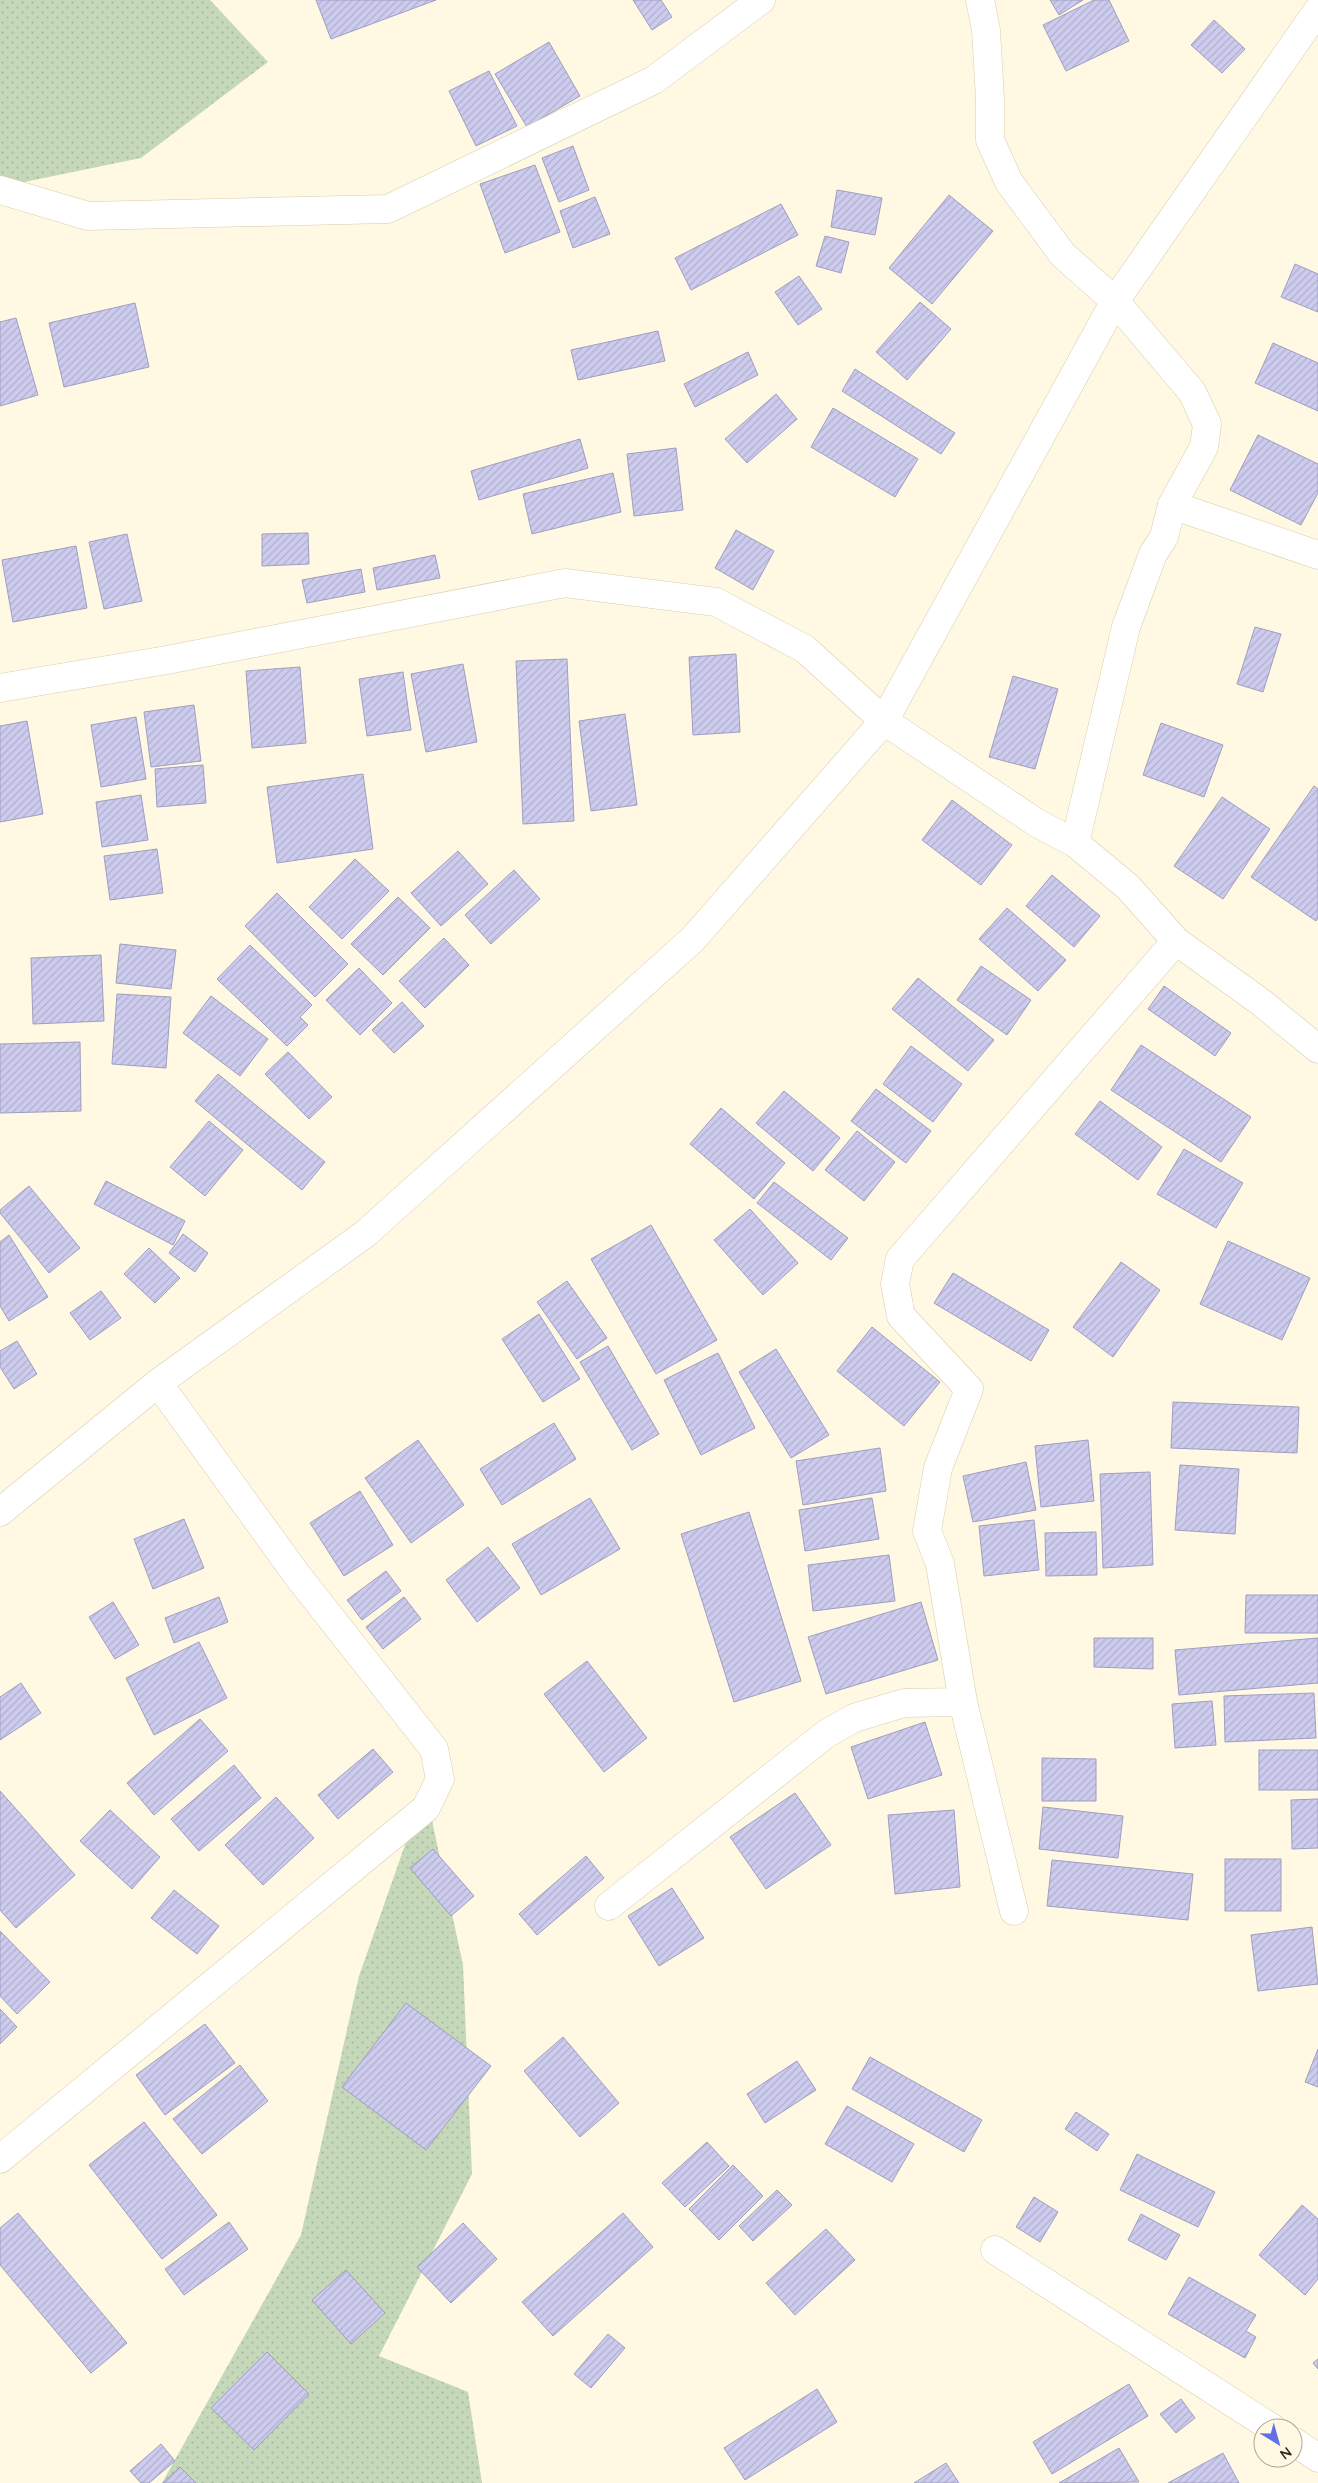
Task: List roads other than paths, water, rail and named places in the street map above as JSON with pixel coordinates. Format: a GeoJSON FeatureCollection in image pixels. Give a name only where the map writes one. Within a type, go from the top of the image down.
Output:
{"type":"FeatureCollection","features":[{"type":"Feature","properties":{"kind":"street"},"geometry":{"type":"LineString","coordinates":[[0,190],[88,216],[388,209],[654,80],[761,0]]}},
{"type":"Feature","properties":{"kind":"street"},"geometry":{"type":"LineString","coordinates":[[980,0],[986,30],[990,140],[1009,182],[1063,255],[1115,301],[1192,392],[1207,424],[1204,447],[1172,505],[1164,537],[1152,554],[1126,627],[1075,843]]}},
{"type":"Feature","properties":{"kind":"street"},"geometry":{"type":"LineString","coordinates":[[0,1512],[158,1383],[364,1234],[693,939],[884,721],[1115,301],[1318,10]]}},
{"type":"Feature","properties":{"kind":"street"},"geometry":{"type":"LineString","coordinates":[[1172,505],[1318,554]]}},
{"type":"Feature","properties":{"kind":"street"},"geometry":{"type":"LineString","coordinates":[[0,688],[167,660],[565,583],[716,602],[805,649],[884,721],[1037,823],[1075,843],[1128,887],[1176,941],[1262,1002],[1318,1049]]}},
{"type":"Feature","properties":{"kind":"street"},"geometry":{"type":"LineString","coordinates":[[1014,1911],[963,1702],[940,1564],[926,1531],[938,1468],[968,1389],[901,1316],[895,1284],[900,1259],[1176,941]]}},
{"type":"Feature","properties":{"kind":"street"},"geometry":{"type":"LineString","coordinates":[[0,2159],[426,1808],[440,1779],[434,1748],[298,1575],[158,1383]]}},
{"type":"Feature","properties":{"kind":"street"},"geometry":{"type":"LineString","coordinates":[[609,1906],[826,1734],[854,1718],[904,1703],[963,1702]]}},
{"type":"Feature","properties":{"kind":"street"},"geometry":{"type":"LineString","coordinates":[[995,2250],[1256,2418]]}},
{"type":"Feature","properties":{"kind":"street"},"geometry":{"type":"LineString","coordinates":[[1303,2448],[1318,2458]]}}]}
